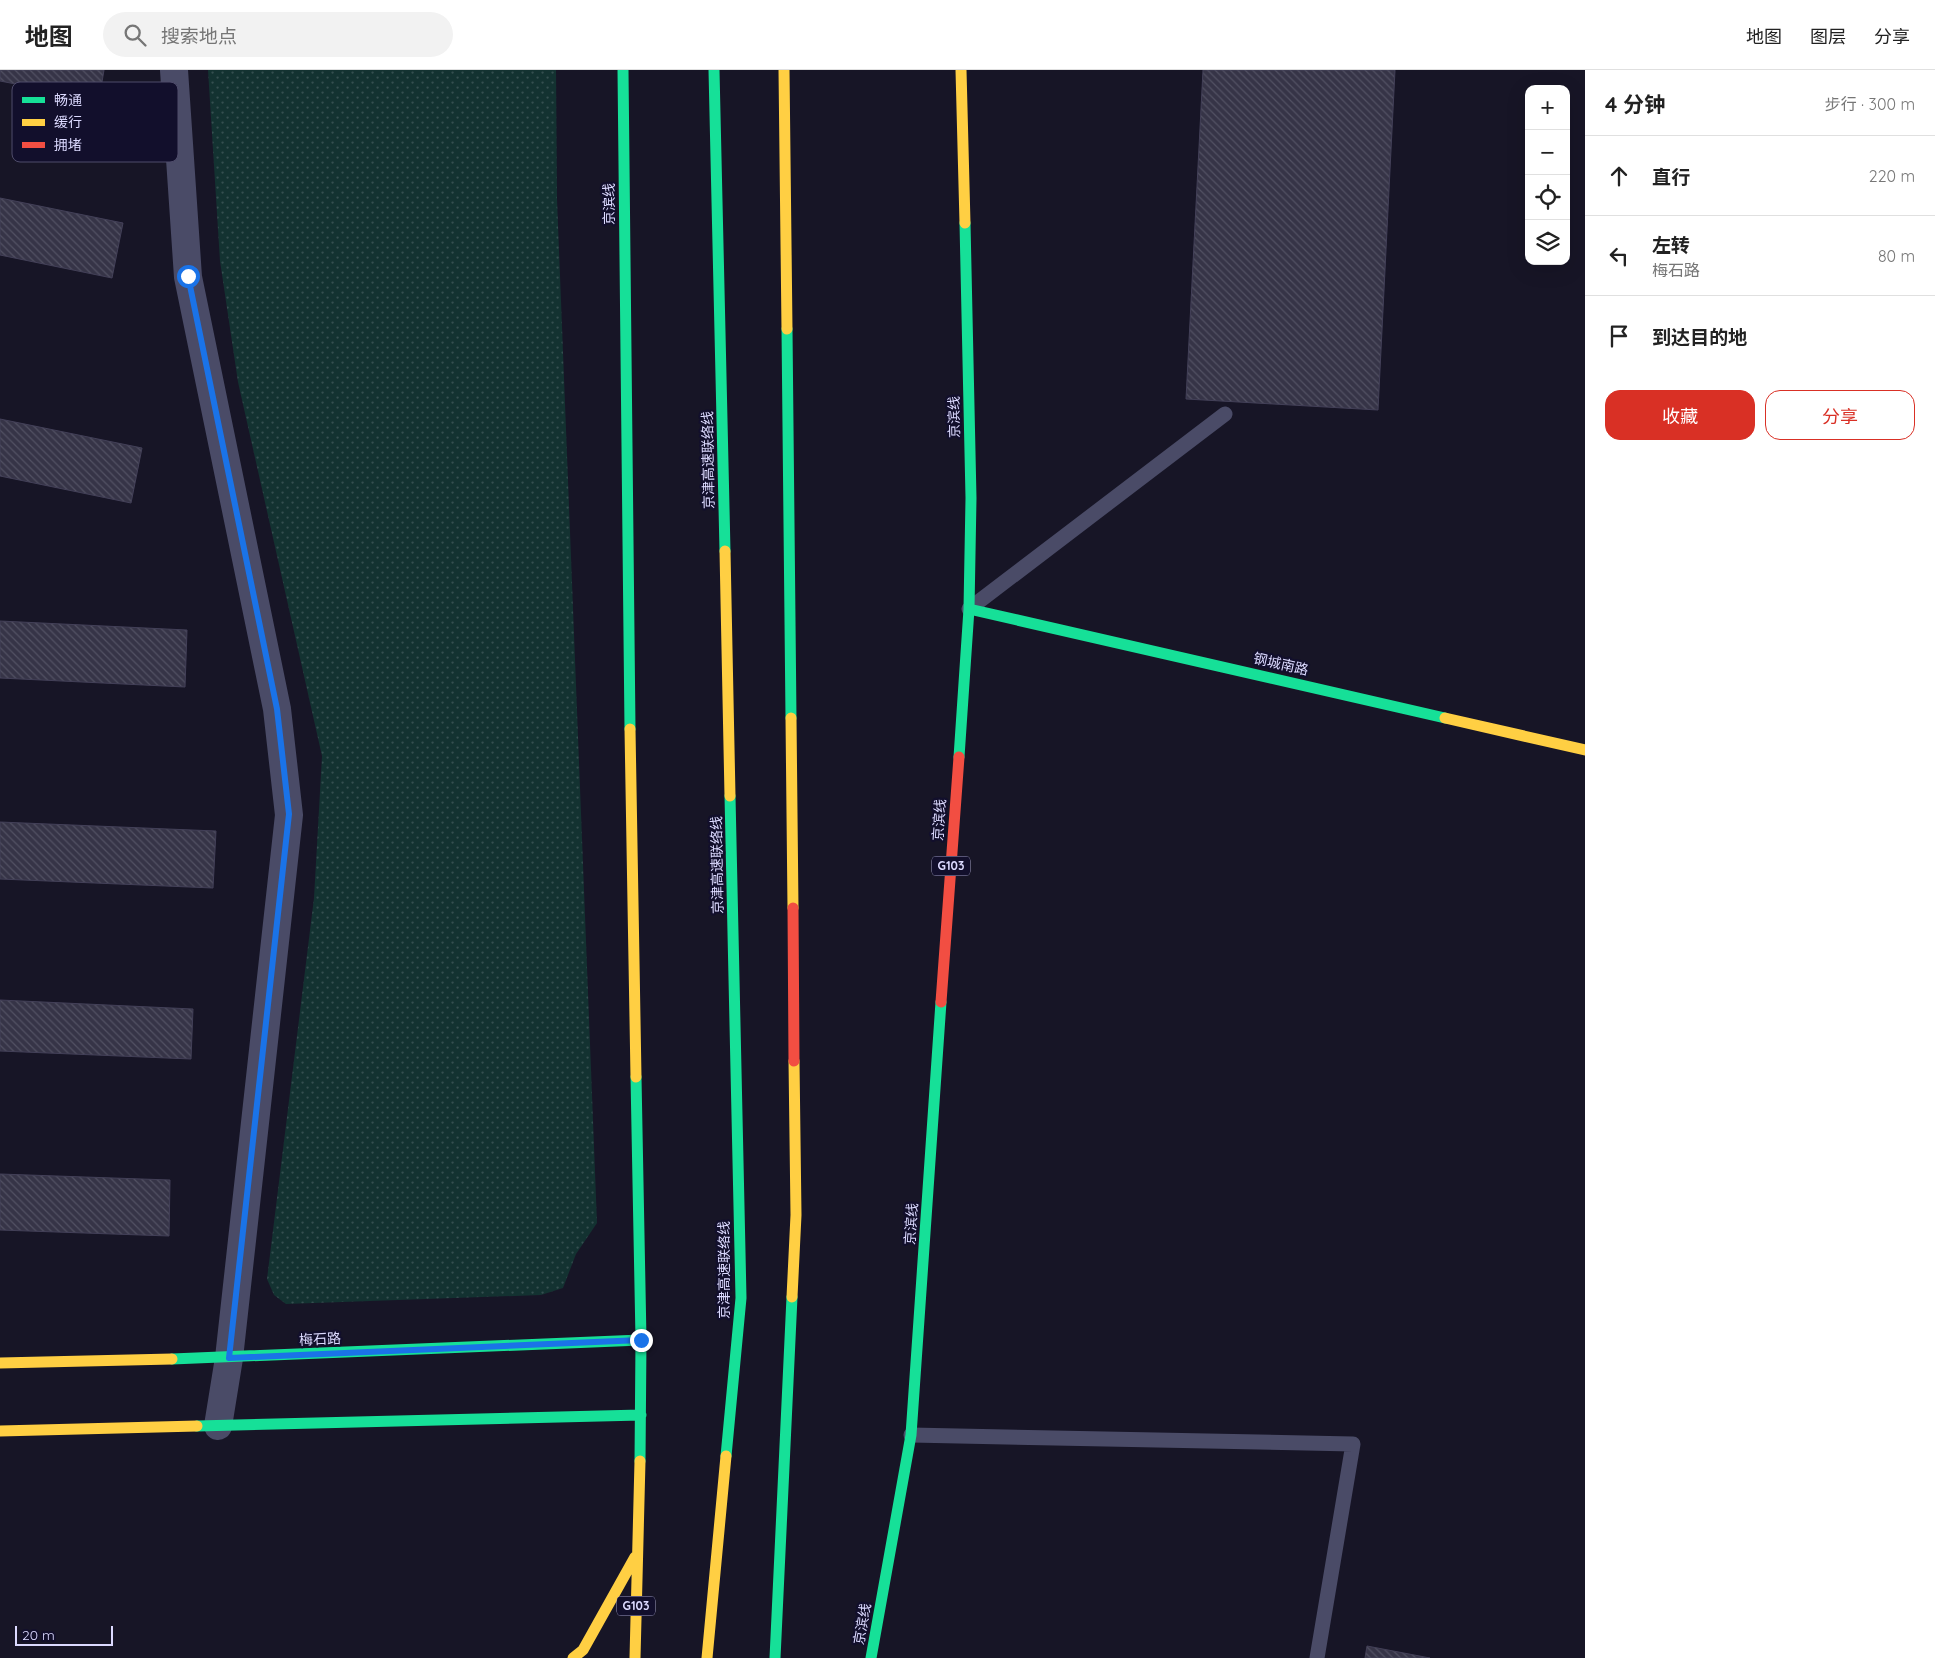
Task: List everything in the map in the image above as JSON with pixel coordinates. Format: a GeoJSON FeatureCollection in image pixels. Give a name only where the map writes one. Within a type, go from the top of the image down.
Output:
{"type":"FeatureCollection","features":[{"type":"Feature","properties":{"kind":"main road","name":"京滨线"},"geometry":{"type":"LineString","coordinates":[[623,70],[628,626],[642,1415],[635,1658]]}},
{"type":"Feature","properties":{"kind":"main road","name":"京津高速联络线"},"geometry":{"type":"LineString","coordinates":[[707,1658],[741,1298],[714,70]]}},
{"type":"Feature","properties":{"kind":"main road"},"geometry":{"type":"LineString","coordinates":[[775,1658],[796,1215],[784,70]]}},
{"type":"Feature","properties":{"kind":"main road","name":"京滨线"},"geometry":{"type":"LineString","coordinates":[[871,1658],[911,1435],[969,609],[971,498],[961,70]]}},
{"type":"Feature","properties":{"kind":"main road","name":"钢城南路"},"geometry":{"type":"LineString","coordinates":[[969,609],[1585,750]]}},
{"type":"Feature","properties":{"kind":"main road","name":"梅石路"},"geometry":{"type":"LineString","coordinates":[[0,1363],[229,1358],[641,1340]]}},
{"type":"Feature","properties":{"kind":"main road"},"geometry":{"type":"LineString","coordinates":[[0,1431],[642,1415]]}},
{"type":"Feature","properties":{"kind":"main road"},"geometry":{"type":"LineString","coordinates":[[573,1658],[583,1650],[637,1553]]}},
{"type":"Feature","properties":{"kind":"main road"},"geometry":{"type":"LineString","coordinates":[[624,1658],[637,1553]]}},
{"type":"Feature","properties":{"kind":"street"},"geometry":{"type":"LineString","coordinates":[[178,129],[188,276],[277,709],[289,814],[229,1358],[218,1426]]}},
{"type":"Feature","properties":{"kind":"lane"},"geometry":{"type":"LineString","coordinates":[[969,609],[1224,414]]}},
{"type":"Feature","properties":{"kind":"lane"},"geometry":{"type":"LineString","coordinates":[[911,1435],[1353,1444],[1317,1658]]}},
{"type":"Feature","properties":{"kind":"green space"},"geometry":{"type":"Polygon","coordinates":[[[208,70],[556,70],[557,199],[597,1223],[576,1254],[563,1288],[541,1295],[286,1304],[274,1295],[267,1279],[314,898],[322,756],[238,382],[220,261],[208,70]]]}},
{"type":"Feature","properties":{"kind":"building"},"geometry":{"type":"Polygon","coordinates":[[[0,70],[104,70],[102,82],[12,83],[0,81],[0,70]]]}},
{"type":"Feature","properties":{"kind":"building"},"geometry":{"type":"Polygon","coordinates":[[[1203,70],[1395,70],[1378,410],[1186,399],[1203,70]]]}},
{"type":"Feature","properties":{"kind":"building"},"geometry":{"type":"Polygon","coordinates":[[[0,198],[123,223],[112,278],[0,255],[0,198]]]}},
{"type":"Feature","properties":{"kind":"building"},"geometry":{"type":"Polygon","coordinates":[[[0,419],[142,448],[131,503],[0,476],[0,419]]]}},
{"type":"Feature","properties":{"kind":"building"},"geometry":{"type":"Polygon","coordinates":[[[0,621],[187,630],[185,687],[0,678],[0,621]]]}},
{"type":"Feature","properties":{"kind":"building"},"geometry":{"type":"Polygon","coordinates":[[[0,822],[216,831],[213,888],[0,879],[0,822]]]}},
{"type":"Feature","properties":{"kind":"building"},"geometry":{"type":"Polygon","coordinates":[[[0,1000],[193,1009],[191,1059],[0,1051],[0,1000]]]}},
{"type":"Feature","properties":{"kind":"building"},"geometry":{"type":"Polygon","coordinates":[[[0,1174],[170,1180],[169,1236],[0,1230],[0,1174]]]}},
{"type":"Feature","properties":{"kind":"building"},"geometry":{"type":"Polygon","coordinates":[[[1367,1646],[1430,1658],[1365,1658],[1367,1646]]]}},
{"type":"Feature","properties":{"kind":"traffic: fast"},"geometry":{"type":"LineString","coordinates":[[623,70],[630,729]]}},
{"type":"Feature","properties":{"kind":"traffic: fast"},"geometry":{"type":"LineString","coordinates":[[714,70],[725,551]]}},
{"type":"Feature","properties":{"kind":"traffic: fast"},"geometry":{"type":"LineString","coordinates":[[959,757],[969,609],[971,498],[965,223]]}},
{"type":"Feature","properties":{"kind":"traffic: fast"},"geometry":{"type":"LineString","coordinates":[[787,329],[791,718]]}},
{"type":"Feature","properties":{"kind":"traffic: fast"},"geometry":{"type":"LineString","coordinates":[[969,609],[1445,718]]}},
{"type":"Feature","properties":{"kind":"traffic: fast"},"geometry":{"type":"LineString","coordinates":[[726,1456],[741,1298],[730,796]]}},
{"type":"Feature","properties":{"kind":"traffic: fast"},"geometry":{"type":"LineString","coordinates":[[871,1658],[911,1435],[941,1002]]}},
{"type":"Feature","properties":{"kind":"traffic: fast"},"geometry":{"type":"LineString","coordinates":[[636,1077],[641,1340],[640,1461]]}},
{"type":"Feature","properties":{"kind":"traffic: fast"},"geometry":{"type":"LineString","coordinates":[[775,1658],[792,1297]]}},
{"type":"Feature","properties":{"kind":"traffic: fast"},"geometry":{"type":"LineString","coordinates":[[172,1359],[641,1340]]}},
{"type":"Feature","properties":{"kind":"traffic: fast"},"geometry":{"type":"LineString","coordinates":[[197,1426],[641,1415]]}},
{"type":"Feature","properties":{"kind":"traffic: slow"},"geometry":{"type":"LineString","coordinates":[[784,70],[787,329]]}},
{"type":"Feature","properties":{"kind":"traffic: slow"},"geometry":{"type":"LineString","coordinates":[[961,70],[965,223]]}},
{"type":"Feature","properties":{"kind":"traffic: slow"},"geometry":{"type":"LineString","coordinates":[[725,551],[730,796]]}},
{"type":"Feature","properties":{"kind":"traffic: slow"},"geometry":{"type":"LineString","coordinates":[[791,718],[793,908]]}},
{"type":"Feature","properties":{"kind":"traffic: slow"},"geometry":{"type":"LineString","coordinates":[[1445,718],[1585,750]]}},
{"type":"Feature","properties":{"kind":"traffic: slow"},"geometry":{"type":"LineString","coordinates":[[630,729],[636,1077]]}},
{"type":"Feature","properties":{"kind":"traffic: slow"},"geometry":{"type":"LineString","coordinates":[[792,1297],[796,1215],[794,1061]]}},
{"type":"Feature","properties":{"kind":"traffic: slow"},"geometry":{"type":"LineString","coordinates":[[0,1363],[172,1359]]}},
{"type":"Feature","properties":{"kind":"traffic: slow"},"geometry":{"type":"LineString","coordinates":[[0,1431],[197,1426]]}},
{"type":"Feature","properties":{"kind":"traffic: slow"},"geometry":{"type":"LineString","coordinates":[[707,1658],[726,1456]]}},
{"type":"Feature","properties":{"kind":"traffic: slow"},"geometry":{"type":"LineString","coordinates":[[635,1658],[640,1461]]}},
{"type":"Feature","properties":{"kind":"traffic: slow"},"geometry":{"type":"LineString","coordinates":[[573,1658],[583,1650],[635,1557]]}},
{"type":"Feature","properties":{"kind":"traffic: jam"},"geometry":{"type":"LineString","coordinates":[[941,1002],[959,757]]}},
{"type":"Feature","properties":{"kind":"traffic: jam"},"geometry":{"type":"LineString","coordinates":[[793,908],[794,1061]]}},
{"type":"Feature","properties":{"kind":"route"},"geometry":{"type":"LineString","coordinates":[[188,276],[277,709],[289,814],[229,1358],[641,1340]]}}]}
